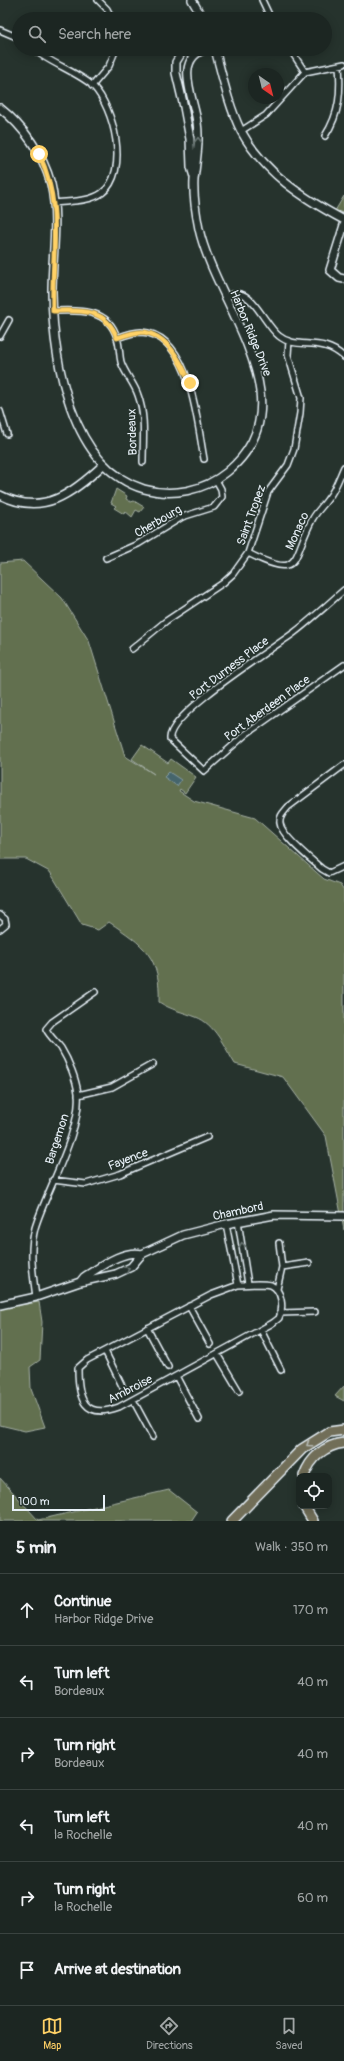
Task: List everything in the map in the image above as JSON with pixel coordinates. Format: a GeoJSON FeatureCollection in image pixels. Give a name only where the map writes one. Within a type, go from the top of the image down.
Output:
{"type":"FeatureCollection","features":[{"type":"Feature","properties":{"kind":"highway"},"geometry":{"type":"LineString","coordinates":[[232,1521],[302,1449],[329,1432],[344,1430]]}},
{"type":"Feature","properties":{"kind":"highway"},"geometry":{"type":"LineString","coordinates":[[305,1473],[307,1467],[316,1456],[327,1448],[344,1443]]}},
{"type":"Feature","properties":{"kind":"highway"},"geometry":{"type":"LineString","coordinates":[[306,1509],[313,1521]]}},
{"type":"Feature","properties":{"kind":"street"},"geometry":{"type":"LineString","coordinates":[[98,0],[108,12]]}},
{"type":"Feature","properties":{"kind":"street"},"geometry":{"type":"LineString","coordinates":[[192,0],[199,12]]}},
{"type":"Feature","properties":{"kind":"street"},"geometry":{"type":"LineString","coordinates":[[262,0],[268,12]]}},
{"type":"Feature","properties":{"kind":"street"},"geometry":{"type":"LineString","coordinates":[[0,30],[12,35]]}},
{"type":"Feature","properties":{"kind":"street"},"geometry":{"type":"LineString","coordinates":[[42,56],[92,86],[105,104],[114,128],[116,140],[115,173],[108,186],[97,196],[54,203]]}},
{"type":"Feature","properties":{"kind":"street"},"geometry":{"type":"LineString","coordinates":[[92,86],[110,66],[114,56]]}},
{"type":"Feature","properties":{"kind":"street","name":"Harbor Ridge Drive"},"geometry":{"type":"LineString","coordinates":[[0,108],[23,130],[39,154],[50,182],[54,203],[53,311],[60,363],[73,411],[87,442],[104,465],[130,484],[158,492],[187,491],[216,480],[237,464],[251,444],[258,426],[262,402],[258,373],[225,297],[200,232],[194,179],[191,167],[190,139],[176,71],[179,56]]}},
{"type":"Feature","properties":{"kind":"street"},"geometry":{"type":"LineString","coordinates":[[176,71],[188,71],[191,58],[193,56]]}},
{"type":"Feature","properties":{"kind":"street"},"geometry":{"type":"LineString","coordinates":[[217,56],[241,131],[262,160],[283,182],[310,201],[344,220]]}},
{"type":"Feature","properties":{"kind":"street"},"geometry":{"type":"LineString","coordinates":[[295,56],[305,72]]}},
{"type":"Feature","properties":{"kind":"street"},"geometry":{"type":"LineString","coordinates":[[241,131],[266,115],[305,72],[342,64],[342,93],[332,126],[325,136]]}},
{"type":"Feature","properties":{"kind":"street","name":"Harbor Ridge Drive"},"geometry":{"type":"LineString","coordinates":[[188,71],[198,128],[194,179]]}},
{"type":"Feature","properties":{"kind":"street"},"geometry":{"type":"LineString","coordinates":[[344,225],[330,270],[339,278],[344,279]]}},
{"type":"Feature","properties":{"kind":"street"},"geometry":{"type":"LineString","coordinates":[[225,297],[238,293],[246,296],[274,332],[289,342],[319,344],[334,350],[344,358]]}},
{"type":"Feature","properties":{"kind":"street","name":"Bordeaux"},"geometry":{"type":"LineString","coordinates":[[53,311],[81,310],[94,312],[107,321],[117,338],[122,363],[136,388],[141,406],[143,420],[143,462]]}},
{"type":"Feature","properties":{"kind":"street"},"geometry":{"type":"LineString","coordinates":[[0,336],[9,320]]}},
{"type":"Feature","properties":{"kind":"street"},"geometry":{"type":"LineString","coordinates":[[117,338],[134,333],[148,333],[161,339],[174,354],[186,372],[193,393],[204,459]]}},
{"type":"Feature","properties":{"kind":"street","name":"Saint Tropez"},"geometry":{"type":"LineString","coordinates":[[132,649],[166,621],[222,583],[237,569],[248,553],[268,492],[288,466],[294,449],[301,398],[288,355],[289,342]]}},
{"type":"Feature","properties":{"kind":"street"},"geometry":{"type":"LineString","coordinates":[[0,411],[7,434]]}},
{"type":"Feature","properties":{"kind":"street"},"geometry":{"type":"LineString","coordinates":[[0,495],[24,502],[52,500],[74,491],[104,465]]}},
{"type":"Feature","properties":{"kind":"street","name":"Monaco"},"geometry":{"type":"LineString","coordinates":[[248,553],[275,566],[287,565],[297,558],[313,518],[332,494],[344,468]]}},
{"type":"Feature","properties":{"kind":"street","name":"Cherbourg"},"geometry":{"type":"LineString","coordinates":[[106,558],[138,544],[182,517],[214,507],[222,497],[221,489],[216,480]]}},
{"type":"Feature","properties":{"kind":"street","name":"Port Durness Place"},"geometry":{"type":"LineString","coordinates":[[204,771],[170,739],[170,733],[176,724],[214,688],[296,631],[344,590]]}},
{"type":"Feature","properties":{"kind":"street","name":"Port Aberdeen Place"},"geometry":{"type":"LineString","coordinates":[[204,771],[246,734],[344,665]]}},
{"type":"Feature","properties":{"kind":"street"},"geometry":{"type":"LineString","coordinates":[[344,765],[306,793],[282,815],[280,822],[282,829],[322,869],[329,872],[344,866]]}},
{"type":"Feature","properties":{"kind":"street"},"geometry":{"type":"LineString","coordinates":[[0,915],[6,919],[6,924],[0,930]]}},
{"type":"Feature","properties":{"kind":"street","name":"Bargemon"},"geometry":{"type":"LineString","coordinates":[[36,1297],[30,1261],[34,1237],[53,1180],[75,1124],[78,1095],[70,1066],[61,1048],[46,1029],[52,1022],[96,992]]}},
{"type":"Feature","properties":{"kind":"street"},"geometry":{"type":"LineString","coordinates":[[78,1095],[112,1087],[153,1064]]}},
{"type":"Feature","properties":{"kind":"street","name":"Fayence"},"geometry":{"type":"LineString","coordinates":[[53,1180],[86,1184],[120,1174],[207,1137]]}},
{"type":"Feature","properties":{"kind":"street","name":"Chambord"},"geometry":{"type":"LineString","coordinates":[[80,1282],[84,1277],[127,1254],[138,1254],[183,1235],[226,1224],[274,1215],[344,1216]]}},
{"type":"Feature","properties":{"kind":"street"},"geometry":{"type":"LineString","coordinates":[[238,1221],[248,1284]]}},
{"type":"Feature","properties":{"kind":"street"},"geometry":{"type":"LineString","coordinates":[[226,1224],[238,1285]]}},
{"type":"Feature","properties":{"kind":"street"},"geometry":{"type":"LineString","coordinates":[[278,1243],[282,1267],[277,1289],[280,1298],[280,1313],[316,1312]]}},
{"type":"Feature","properties":{"kind":"street","name":"Chambord"},"geometry":{"type":"LineString","coordinates":[[0,1305],[36,1297],[80,1282],[114,1275],[131,1267],[138,1254]]}},
{"type":"Feature","properties":{"kind":"street"},"geometry":{"type":"LineString","coordinates":[[108,1263],[114,1275]]}},
{"type":"Feature","properties":{"kind":"street"},"geometry":{"type":"LineString","coordinates":[[282,1267],[309,1263]]}},
{"type":"Feature","properties":{"kind":"street","name":"Ambroise"},"geometry":{"type":"LineString","coordinates":[[277,1289],[271,1285],[248,1284],[238,1285],[210,1295],[87,1360],[78,1368],[78,1384],[81,1400],[89,1408],[104,1412],[133,1400],[261,1330],[278,1319],[280,1313]]}},
{"type":"Feature","properties":{"kind":"street"},"geometry":{"type":"LineString","coordinates":[[189,1306],[210,1344]]}},
{"type":"Feature","properties":{"kind":"street"},"geometry":{"type":"LineString","coordinates":[[147,1328],[168,1367]]}},
{"type":"Feature","properties":{"kind":"street"},"geometry":{"type":"LineString","coordinates":[[261,1330],[281,1370]]}},
{"type":"Feature","properties":{"kind":"street"},"geometry":{"type":"LineString","coordinates":[[104,1351],[124,1390]]}},
{"type":"Feature","properties":{"kind":"street"},"geometry":{"type":"LineString","coordinates":[[217,1354],[239,1391]]}},
{"type":"Feature","properties":{"kind":"street"},"geometry":{"type":"LineString","coordinates":[[176,1376],[199,1419]]}},
{"type":"Feature","properties":{"kind":"street"},"geometry":{"type":"LineString","coordinates":[[133,1400],[153,1437]]}},
{"type":"Feature","properties":{"kind":"green space"},"geometry":{"type":"Polygon","coordinates":[[[344,196],[344,213],[335,211],[344,196]]]}},
{"type":"Feature","properties":{"kind":"green space"},"geometry":{"type":"Polygon","coordinates":[[[116,489],[127,496],[126,499],[131,502],[134,501],[144,507],[140,512],[136,510],[132,517],[125,511],[124,514],[114,508],[116,506],[111,503],[116,489]]]}},
{"type":"Feature","properties":{"kind":"green space"},"geometry":{"type":"Polygon","coordinates":[[[23,561],[62,598],[89,641],[125,756],[154,774],[132,759],[142,745],[168,763],[171,759],[196,777],[185,793],[180,789],[179,791],[194,801],[255,818],[324,879],[340,885],[344,891],[344,1230],[326,1136],[283,1077],[235,1064],[219,1037],[203,1020],[159,1002],[157,974],[148,954],[132,938],[109,922],[98,930],[82,925],[50,872],[26,859],[0,859],[0,563],[23,561]]]}},
{"type":"Feature","properties":{"kind":"green space"},"geometry":{"type":"Polygon","coordinates":[[[39,1302],[42,1322],[40,1360],[30,1367],[31,1389],[45,1427],[25,1431],[0,1425],[0,1308],[39,1302]]]}},
{"type":"Feature","properties":{"kind":"green space"},"geometry":{"type":"Polygon","coordinates":[[[344,1386],[344,1401],[335,1396],[344,1386]]]}},
{"type":"Feature","properties":{"kind":"green space"},"geometry":{"type":"Polygon","coordinates":[[[0,1478],[38,1520],[169,1490],[197,1512],[191,1521],[0,1521],[0,1478]]]}},
{"type":"Feature","properties":{"kind":"water"},"geometry":{"type":"Polygon","coordinates":[[[169,772],[181,780],[177,786],[164,777],[169,772]]]}},
{"type":"Feature","properties":{"kind":"route"},"geometry":{"type":"LineString","coordinates":[[39,154],[50,182],[54,203],[53,311],[88,310],[94,312],[107,321],[113,328],[117,338],[141,332],[148,333],[161,339],[181,363],[190,383]]}}]}
